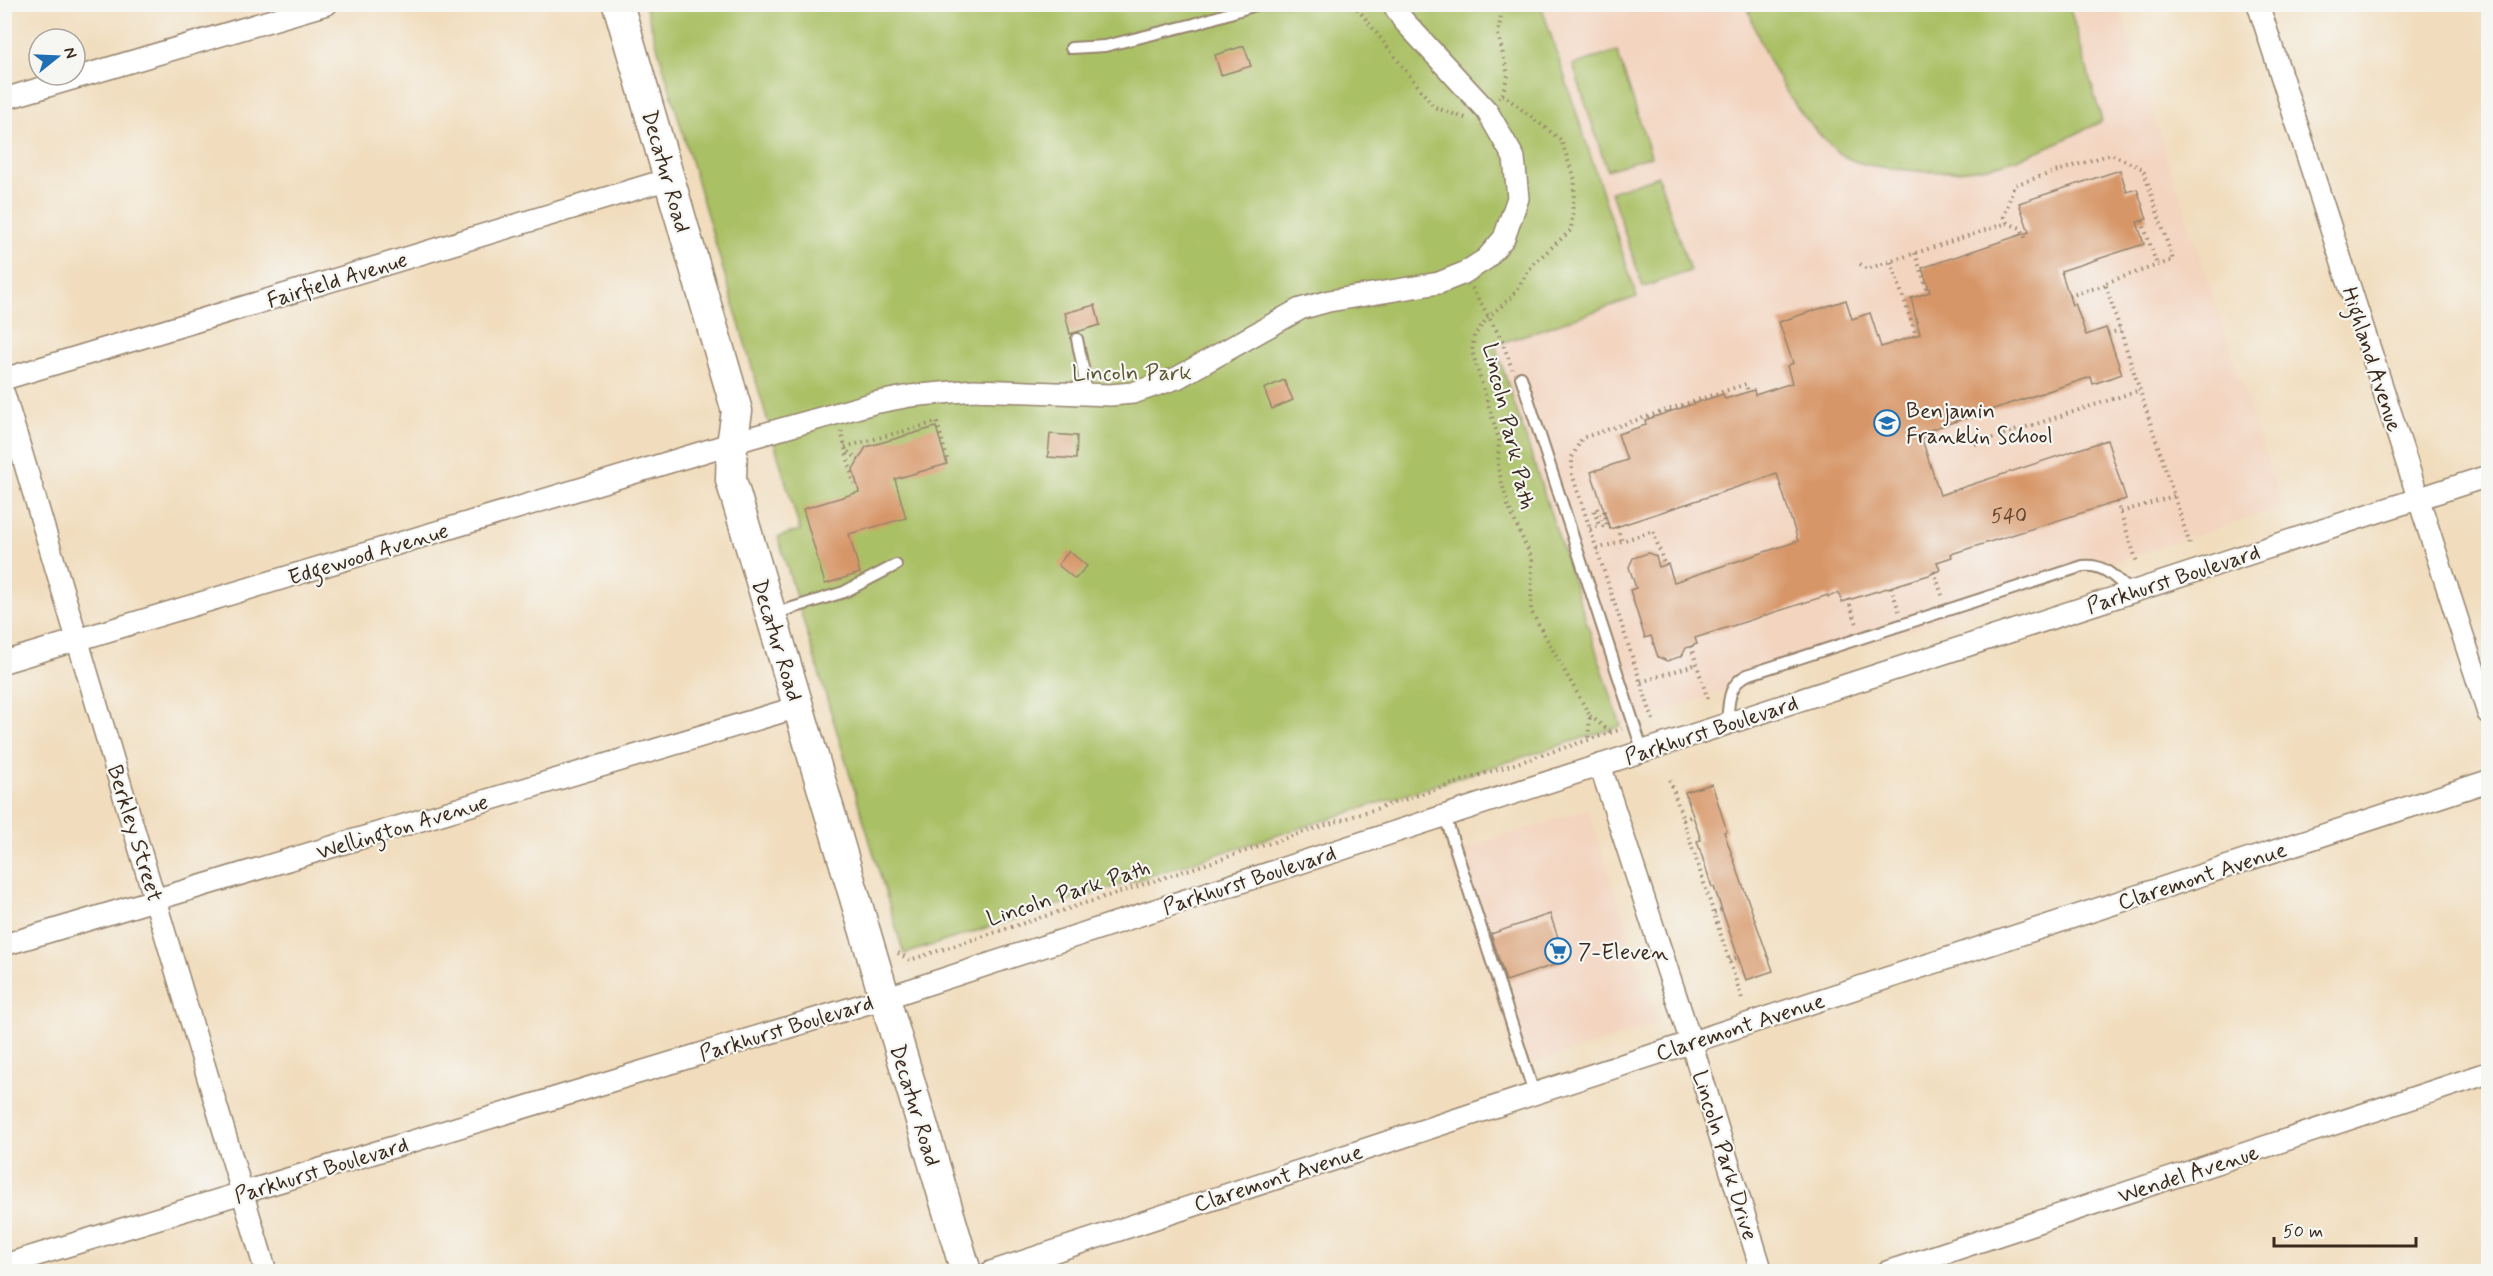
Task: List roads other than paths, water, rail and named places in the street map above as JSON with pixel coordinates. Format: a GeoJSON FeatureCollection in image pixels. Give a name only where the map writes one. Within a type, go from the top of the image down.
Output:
{"type":"FeatureCollection","features":[{"type":"Feature","properties":{"kind":"street"},"geometry":{"type":"LineString","coordinates":[[4,99],[327,4]]}},
{"type":"Feature","properties":{"kind":"street","name":"Decatur Road"},"geometry":{"type":"LineString","coordinates":[[618,4],[737,411],[732,444],[731,480],[769,615],[966,1272]]}},
{"type":"Feature","properties":{"kind":"street","name":"Edgewood Avenue"},"geometry":{"type":"LineString","coordinates":[[4,662],[819,418],[920,394],[974,390],[1110,395],[1156,387],[1209,362],[1299,309],[1329,301],[1440,283],[1464,273],[1486,259],[1504,238],[1518,198],[1514,158],[1487,111],[1403,20],[1393,4]]}},
{"type":"Feature","properties":{"kind":"street","name":"Highland Avenue"},"geometry":{"type":"LineString","coordinates":[[2258,4],[2488,713]]}},
{"type":"Feature","properties":{"kind":"street","name":"Fairfield Avenue"},"geometry":{"type":"LineString","coordinates":[[4,379],[669,178]]}},
{"type":"Feature","properties":{"kind":"street","name":"Berkley Street"},"geometry":{"type":"LineString","coordinates":[[4,394],[266,1272]]}},
{"type":"Feature","properties":{"kind":"street","name":"Parkhurst Boulevard"},"geometry":{"type":"LineString","coordinates":[[4,1265],[885,998],[2488,476]]}},
{"type":"Feature","properties":{"kind":"street","name":"Wellington Avenue"},"geometry":{"type":"LineString","coordinates":[[4,945],[798,706]]}},
{"type":"Feature","properties":{"kind":"street","name":"Lincoln Park Drive"},"geometry":{"type":"LineString","coordinates":[[1600,765],[1691,1042],[1762,1272]]}},
{"type":"Feature","properties":{"kind":"street","name":"Claremont Avenue"},"geometry":{"type":"LineString","coordinates":[[992,1272],[2488,781]]}},
{"type":"Feature","properties":{"kind":"street","name":"Wendel Avenue"},"geometry":{"type":"LineString","coordinates":[[1887,1272],[2488,1073]]}},
{"type":"Feature","properties":{"kind":"lane"},"geometry":{"type":"LineString","coordinates":[[1071,48],[1105,46],[1194,24],[1259,4]]}},
{"type":"Feature","properties":{"kind":"lane"},"geometry":{"type":"LineString","coordinates":[[1077,339],[1083,368],[1085,395]]}},
{"type":"Feature","properties":{"kind":"lane"},"geometry":{"type":"LineString","coordinates":[[1521,377],[1643,752]]}},
{"type":"Feature","properties":{"kind":"lane"},"geometry":{"type":"LineString","coordinates":[[769,615],[844,592],[896,565]]}},
{"type":"Feature","properties":{"kind":"lane"},"geometry":{"type":"LineString","coordinates":[[1727,724],[1730,693],[1734,685],[1747,675],[1780,664],[2083,566],[2091,565],[2105,570],[2131,592]]}},
{"type":"Feature","properties":{"kind":"lane"},"geometry":{"type":"LineString","coordinates":[[1444,816],[1534,1093]]}},
{"type":"Feature","properties":{"kind":"place","name":"Benjamin Franklin School"},"geometry":{"type":"Point","coordinates":[1887,423]}},
{"type":"Feature","properties":{"kind":"place","name":"7-Eleven"},"geometry":{"type":"Point","coordinates":[1558,951]}},
{"type":"Feature","properties":{"kind":"park label","name":"Lincoln Park"},"geometry":{"type":"Point","coordinates":[1132,372]}}]}
